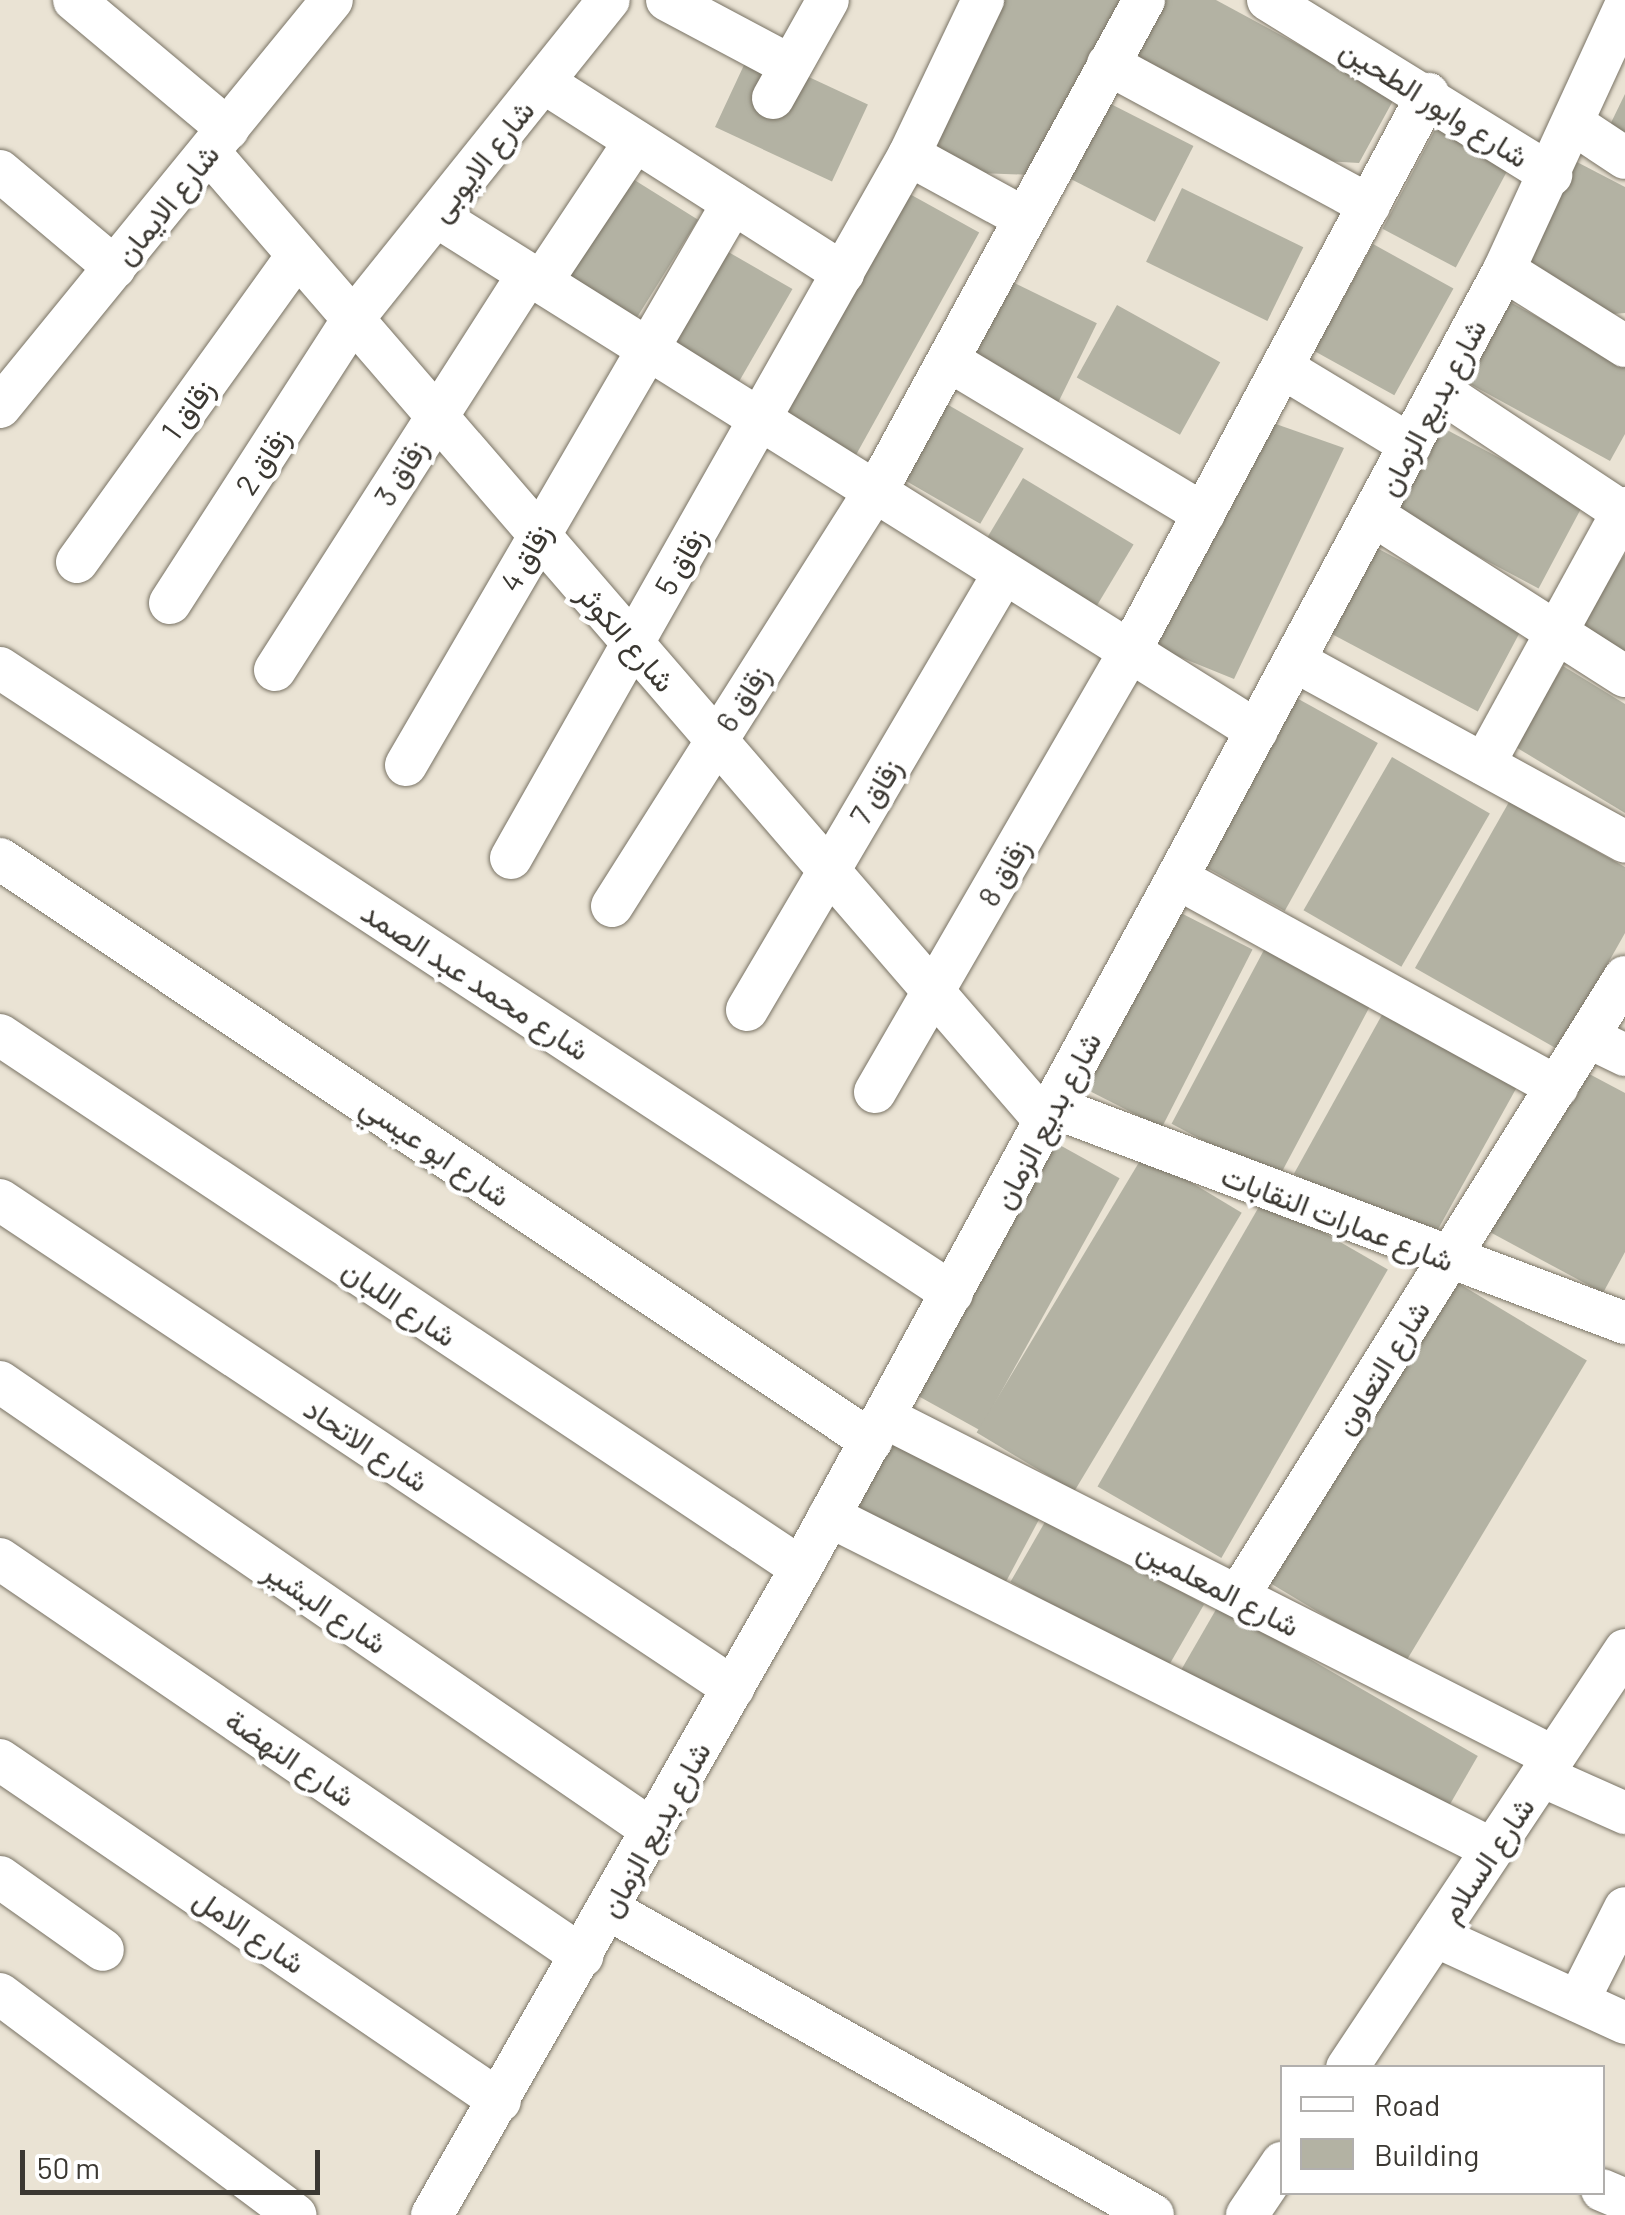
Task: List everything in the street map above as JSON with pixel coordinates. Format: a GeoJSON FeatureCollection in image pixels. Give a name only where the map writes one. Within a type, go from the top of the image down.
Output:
{"type":"FeatureCollection","features":[{"type":"Feature","properties":{"kind":"street","name":"شارع الكوثر"},"geometry":{"type":"LineString","coordinates":[[74,0],[218,140],[298,255],[934,992],[1049,1114]]}},
{"type":"Feature","properties":{"kind":"street","name":"شارع الايمان"},"geometry":{"type":"LineString","coordinates":[[0,407],[332,0]]}},
{"type":"Feature","properties":{"kind":"street","name":"شارع الايوبى"},"geometry":{"type":"LineString","coordinates":[[353,319],[609,0]]}},
{"type":"Feature","properties":{"kind":"street"},"geometry":{"type":"LineString","coordinates":[[667,0],[782,82],[828,0]]}},
{"type":"Feature","properties":{"kind":"street","name":"زقاق 5"},"geometry":{"type":"LineString","coordinates":[[510,858],[910,154],[983,0]]}},
{"type":"Feature","properties":{"kind":"street","name":"زقاق 6"},"geometry":{"type":"LineString","coordinates":[[612,906],[951,362],[1024,218],[1144,0]]}},
{"type":"Feature","properties":{"kind":"street","name":"شارع وابور الطحين"},"geometry":{"type":"LineString","coordinates":[[1268,0],[1428,94],[1550,174]]}},
{"type":"Feature","properties":{"kind":"street","name":"شارع بديع الزمان"},"geometry":{"type":"LineString","coordinates":[[432,2215],[801,1568],[1295,661],[1504,270],[1625,7]]}},
{"type":"Feature","properties":{"kind":"street"},"geometry":{"type":"LineString","coordinates":[[1108,64],[1369,205]]}},
{"type":"Feature","properties":{"kind":"street"},"geometry":{"type":"LineString","coordinates":[[543,82],[843,273]]}},
{"type":"Feature","properties":{"kind":"street","name":"زقاق 8"},"geometry":{"type":"LineString","coordinates":[[875,1092],[1130,651],[1428,94]]}},
{"type":"Feature","properties":{"kind":"street"},"geometry":{"type":"LineString","coordinates":[[1574,124],[1625,158]]}},
{"type":"Feature","properties":{"kind":"street","name":"زقاق 3"},"geometry":{"type":"LineString","coordinates":[[275,670],[436,414],[635,141]]}},
{"type":"Feature","properties":{"kind":"street"},"geometry":{"type":"LineString","coordinates":[[910,154],[1024,218]]}},
{"type":"Feature","properties":{"kind":"street"},"geometry":{"type":"LineString","coordinates":[[0,171],[115,268]]}},
{"type":"Feature","properties":{"kind":"street","name":"زقاق 4"},"geometry":{"type":"LineString","coordinates":[[406,766],[733,203]]}},
{"type":"Feature","properties":{"kind":"street"},"geometry":{"type":"LineString","coordinates":[[436,216],[1257,731]]}},
{"type":"Feature","properties":{"kind":"street","name":"زقاق 1"},"geometry":{"type":"LineString","coordinates":[[77,562],[298,255]]}},
{"type":"Feature","properties":{"kind":"street"},"geometry":{"type":"LineString","coordinates":[[1504,270],[1625,346]]}},
{"type":"Feature","properties":{"kind":"street","name":"زقاق 2"},"geometry":{"type":"LineString","coordinates":[[170,603],[353,319]]}},
{"type":"Feature","properties":{"kind":"street"},"geometry":{"type":"LineString","coordinates":[[951,362],[1204,514]]}},
{"type":"Feature","properties":{"kind":"street"},"geometry":{"type":"LineString","coordinates":[[1284,368],[1410,446]]}},
{"type":"Feature","properties":{"kind":"street"},"geometry":{"type":"LineString","coordinates":[[1440,390],[1624,512],[1484,764]]}},
{"type":"Feature","properties":{"kind":"street"},"geometry":{"type":"LineString","coordinates":[[1372,516],[1625,676]]}},
{"type":"Feature","properties":{"kind":"street","name":"زقاق 7"},"geometry":{"type":"LineString","coordinates":[[747,1010],[1004,572]]}},
{"type":"Feature","properties":{"kind":"street"},"geometry":{"type":"LineString","coordinates":[[1295,661],[1625,842]]}},
{"type":"Feature","properties":{"kind":"street","name":"شارع محمد عبد الصمد"},"geometry":{"type":"LineString","coordinates":[[0,668],[952,1294]]}},
{"type":"Feature","properties":{"kind":"street","name":"شارع ابو عيسي"},"geometry":{"type":"LineString","coordinates":[[0,859],[878,1429]]}},
{"type":"Feature","properties":{"kind":"street"},"geometry":{"type":"LineString","coordinates":[[1177,878],[1556,1087]]}},
{"type":"Feature","properties":{"kind":"street","name":"شارع التعاون"},"geometry":{"type":"LineString","coordinates":[[1238,1596],[1556,1087],[1606,1046],[1625,978]]}},
{"type":"Feature","properties":{"kind":"street","name":"شارع اللبان"},"geometry":{"type":"LineString","coordinates":[[0,1035],[801,1568]]}},
{"type":"Feature","properties":{"kind":"street","name":"شارع عمارات النقابات"},"geometry":{"type":"LineString","coordinates":[[1049,1114],[1625,1323]]}},
{"type":"Feature","properties":{"kind":"street","name":"شارع الاتحاد"},"geometry":{"type":"LineString","coordinates":[[0,1200],[734,1688]]}},
{"type":"Feature","properties":{"kind":"street","name":"شارع البشير"},"geometry":{"type":"LineString","coordinates":[[0,1382],[652,1830]]}},
{"type":"Feature","properties":{"kind":"street","name":"شارع المعلمين"},"geometry":{"type":"LineString","coordinates":[[878,1429],[1238,1596],[1548,1766],[1625,1813]]}},
{"type":"Feature","properties":{"kind":"street"},"geometry":{"type":"LineString","coordinates":[[829,1516],[1492,1849]]}},
{"type":"Feature","properties":{"kind":"street","name":"شارع النهضة"},"geometry":{"type":"LineString","coordinates":[[0,1558],[582,1956]]}},
{"type":"Feature","properties":{"kind":"street","name":"شارع السلام"},"geometry":{"type":"LineString","coordinates":[[1348,2065],[1621,1662]]}},
{"type":"Feature","properties":{"kind":"street","name":"شارع الامل"},"geometry":{"type":"LineString","coordinates":[[0,1760],[500,2101]]}},
{"type":"Feature","properties":{"kind":"street"},"geometry":{"type":"LineString","coordinates":[[0,1877],[103,1950]]}},
{"type":"Feature","properties":{"kind":"street"},"geometry":{"type":"LineString","coordinates":[[1578,2001],[1625,1908]]}},
{"type":"Feature","properties":{"kind":"street"},"geometry":{"type":"LineString","coordinates":[[608,1910],[1152,2215]]}},
{"type":"Feature","properties":{"kind":"street"},"geometry":{"type":"LineString","coordinates":[[1434,1936],[1625,2022]]}},
{"type":"Feature","properties":{"kind":"street"},"geometry":{"type":"LineString","coordinates":[[0,1994],[295,2215]]}},
{"type":"Feature","properties":{"kind":"street"},"geometry":{"type":"LineString","coordinates":[[1248,2215],[1280,2166]]}},
{"type":"Feature","properties":{"kind":"building"},"geometry":{"type":"Polygon","coordinates":[[[995,0],[1139,0],[1034,175],[978,173],[933,148],[995,0]]]}},
{"type":"Feature","properties":{"kind":"building"},"geometry":{"type":"Polygon","coordinates":[[[1161,0],[1216,0],[1395,97],[1359,163],[1324,161],[1131,56],[1161,0]]]}},
{"type":"Feature","properties":{"kind":"building"},"geometry":{"type":"Polygon","coordinates":[[[751,50],[868,105],[832,182],[715,127],[751,50]]]}},
{"type":"Feature","properties":{"kind":"building"},"geometry":{"type":"Polygon","coordinates":[[[1625,94],[1625,142],[1606,133],[1625,94]]]}},
{"type":"Feature","properties":{"kind":"building"},"geometry":{"type":"Polygon","coordinates":[[[1099,98],[1193,146],[1155,222],[1060,174],[1099,98]]]}},
{"type":"Feature","properties":{"kind":"building"},"geometry":{"type":"Polygon","coordinates":[[[1436,128],[1509,167],[1456,268],[1382,229],[1436,128]]]}},
{"type":"Feature","properties":{"kind":"building"},"geometry":{"type":"Polygon","coordinates":[[[1575,161],[1625,187],[1625,313],[1613,314],[1520,266],[1575,161]]]}},
{"type":"Feature","properties":{"kind":"building"},"geometry":{"type":"Polygon","coordinates":[[[620,171],[698,220],[628,332],[550,283],[620,171]]]}},
{"type":"Feature","properties":{"kind":"building"},"geometry":{"type":"Polygon","coordinates":[[[897,187],[979,233],[856,455],[774,409],[897,187]]]}},
{"type":"Feature","properties":{"kind":"building"},"geometry":{"type":"Polygon","coordinates":[[[1182,188],[1303,247],[1267,321],[1146,262],[1182,188]]]}},
{"type":"Feature","properties":{"kind":"building"},"geometry":{"type":"Polygon","coordinates":[[[1373,244],[1453,289],[1394,395],[1314,351],[1373,244]]]}},
{"type":"Feature","properties":{"kind":"building"},"geometry":{"type":"Polygon","coordinates":[[[718,246],[792,289],[735,389],[660,346],[718,246]]]}},
{"type":"Feature","properties":{"kind":"building"},"geometry":{"type":"Polygon","coordinates":[[[998,275],[1097,323],[1056,408],[957,359],[998,275]]]}},
{"type":"Feature","properties":{"kind":"building"},"geometry":{"type":"Polygon","coordinates":[[[1503,298],[1625,365],[1625,434],[1610,461],[1459,378],[1503,298]]]}},
{"type":"Feature","properties":{"kind":"building"},"geometry":{"type":"Polygon","coordinates":[[[1117,305],[1220,362],[1180,435],[1077,378],[1117,305]]]}},
{"type":"Feature","properties":{"kind":"building"},"geometry":{"type":"Polygon","coordinates":[[[938,399],[1024,448],[980,524],[894,474],[938,399]]]}},
{"type":"Feature","properties":{"kind":"building"},"geometry":{"type":"Polygon","coordinates":[[[1273,423],[1344,448],[1234,679],[1155,647],[1273,423]]]}},
{"type":"Feature","properties":{"kind":"building"},"geometry":{"type":"Polygon","coordinates":[[[1434,423],[1584,503],[1539,588],[1388,509],[1434,423]]]}},
{"type":"Feature","properties":{"kind":"building"},"geometry":{"type":"Polygon","coordinates":[[[1023,478],[1134,544],[1093,612],[982,546],[1023,478]]]}},
{"type":"Feature","properties":{"kind":"building"},"geometry":{"type":"Polygon","coordinates":[[[1375,547],[1523,626],[1478,712],[1329,633],[1375,547]]]}},
{"type":"Feature","properties":{"kind":"building"},"geometry":{"type":"Polygon","coordinates":[[[1625,554],[1625,657],[1578,627],[1625,554]]]}},
{"type":"Feature","properties":{"kind":"building"},"geometry":{"type":"Polygon","coordinates":[[[1563,666],[1625,704],[1625,813],[1514,746],[1563,666]]]}},
{"type":"Feature","properties":{"kind":"building"},"geometry":{"type":"Polygon","coordinates":[[[1293,696],[1378,743],[1285,911],[1200,864],[1293,696]]]}},
{"type":"Feature","properties":{"kind":"building"},"geometry":{"type":"Polygon","coordinates":[[[1392,757],[1490,814],[1401,967],[1304,910],[1392,757]]]}},
{"type":"Feature","properties":{"kind":"building"},"geometry":{"type":"Polygon","coordinates":[[[1509,802],[1625,867],[1625,933],[1559,1050],[1415,968],[1509,802]]]}},
{"type":"Feature","properties":{"kind":"building"},"geometry":{"type":"Polygon","coordinates":[[[1175,910],[1253,949],[1162,1128],[1084,1088],[1175,910]]]}},
{"type":"Feature","properties":{"kind":"building"},"geometry":{"type":"Polygon","coordinates":[[[1265,948],[1371,1004],[1278,1180],[1172,1124],[1265,948]]]}},
{"type":"Feature","properties":{"kind":"building"},"geometry":{"type":"Polygon","coordinates":[[[1388,1004],[1522,1078],[1428,1248],[1294,1174],[1388,1004]]]}},
{"type":"Feature","properties":{"kind":"building"},"geometry":{"type":"Polygon","coordinates":[[[1578,1068],[1625,1093],[1625,1252],[1603,1293],[1488,1231],[1578,1068]]]}},
{"type":"Feature","properties":{"kind":"building"},"geometry":{"type":"Polygon","coordinates":[[[1047,1138],[1120,1178],[980,1430],[907,1390],[1047,1138]]]}},
{"type":"Feature","properties":{"kind":"building"},"geometry":{"type":"Polygon","coordinates":[[[1144,1154],[1242,1213],[1074,1491],[977,1433],[1144,1154]]]}},
{"type":"Feature","properties":{"kind":"building"},"geometry":{"type":"Polygon","coordinates":[[[1264,1198],[1388,1270],[1221,1558],[1098,1486],[1264,1198]]]}},
{"type":"Feature","properties":{"kind":"building"},"geometry":{"type":"Polygon","coordinates":[[[1448,1277],[1587,1360],[1405,1664],[1266,1580],[1448,1277]]]}},
{"type":"Feature","properties":{"kind":"building"},"geometry":{"type":"Polygon","coordinates":[[[893,1432],[1043,1512],[1004,1586],[854,1506],[893,1432]]]}},
{"type":"Feature","properties":{"kind":"building"},"geometry":{"type":"Polygon","coordinates":[[[1049,1515],[1204,1604],[1166,1671],[1010,1582],[1049,1515]]]}},
{"type":"Feature","properties":{"kind":"building"},"geometry":{"type":"Polygon","coordinates":[[[1218,1606],[1478,1756],[1439,1823],[1180,1673],[1218,1606]]]}}]}
